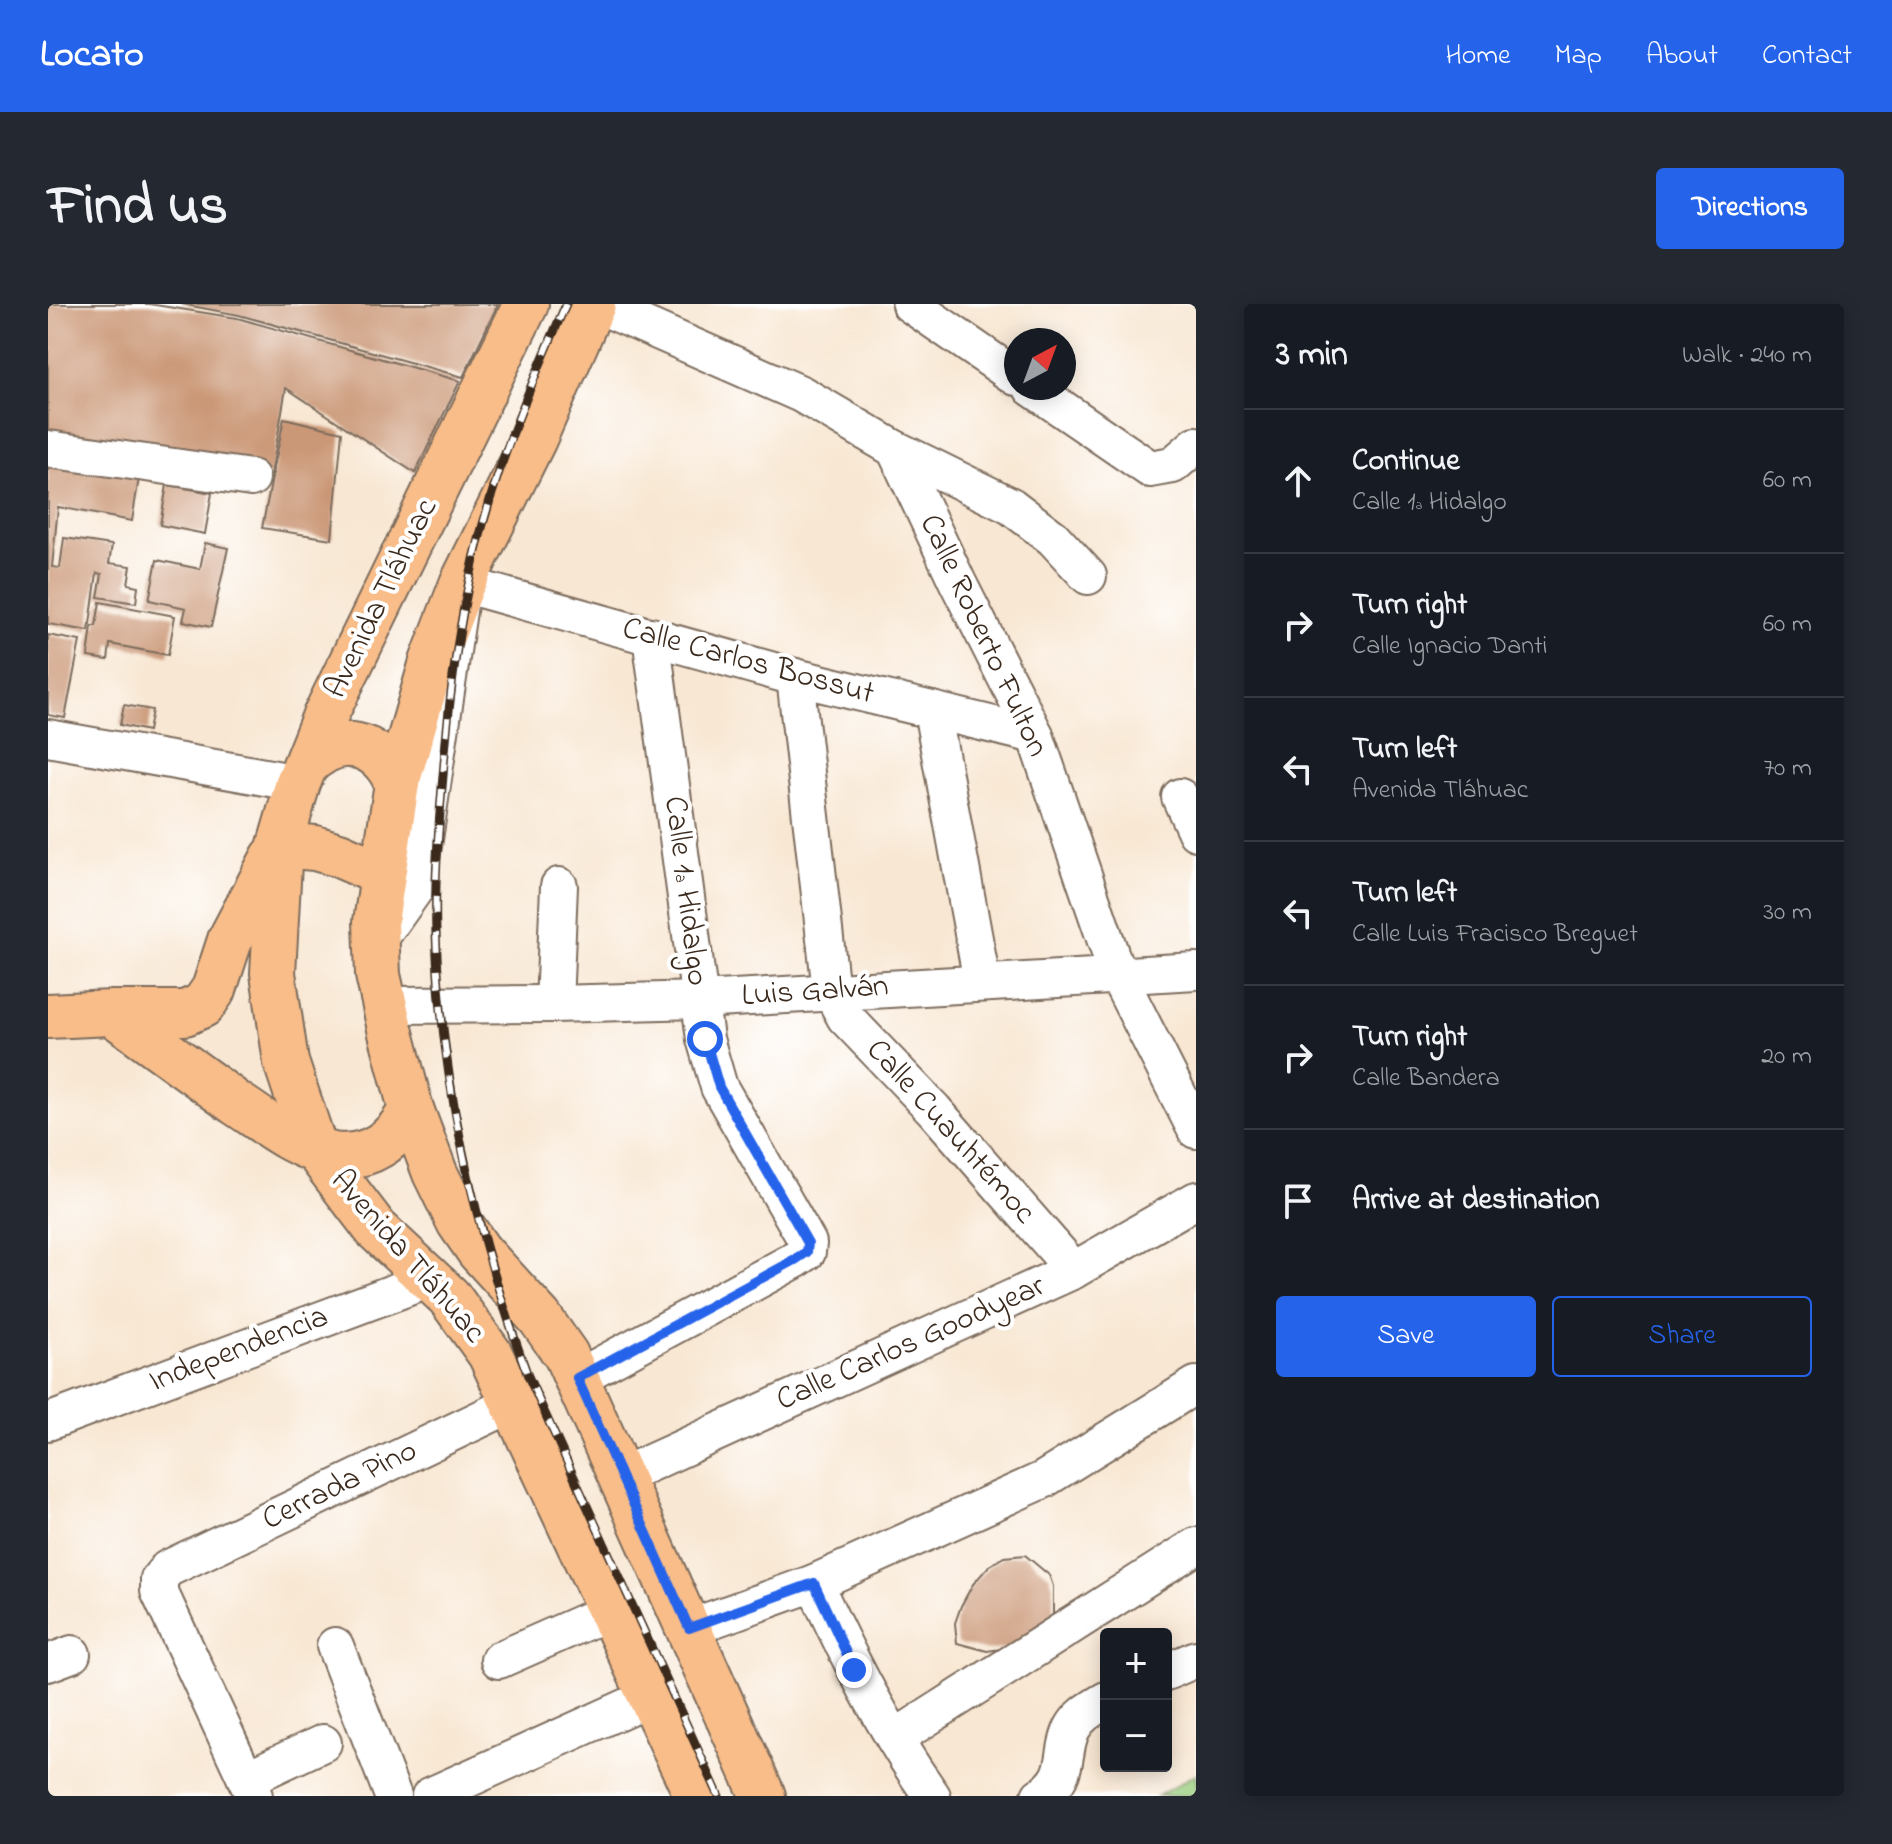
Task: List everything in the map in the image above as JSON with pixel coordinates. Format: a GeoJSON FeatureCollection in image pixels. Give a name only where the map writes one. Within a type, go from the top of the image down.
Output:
{"type":"FeatureCollection","features":[{"type":"Feature","properties":{"kind":"main road","name":"Avenida Tláhuac"},"geometry":{"type":"LineString","coordinates":[[526,304],[324,718],[302,775],[280,845],[273,973],[286,1062],[315,1149],[376,1229],[449,1297],[476,1330],[490,1354],[652,1696],[686,1792]]}},
{"type":"Feature","properties":{"kind":"main road","name":"Avenida Tláhuac"},"geometry":{"type":"LineString","coordinates":[[595,304],[534,439],[462,584],[432,662],[397,783],[382,874],[375,945],[378,975],[411,1109],[435,1173],[459,1222],[501,1279],[552,1334],[577,1378],[763,1796]]}},
{"type":"Feature","properties":{"kind":"main road"},"geometry":{"type":"LineString","coordinates":[[302,775],[328,748],[356,745],[382,758],[397,783]]}},
{"type":"Feature","properties":{"kind":"main road"},"geometry":{"type":"LineString","coordinates":[[48,1016],[185,1013],[203,1005],[214,989],[230,940],[280,845],[327,851],[382,874]]}},
{"type":"Feature","properties":{"kind":"main road"},"geometry":{"type":"LineString","coordinates":[[112,1013],[274,1129],[315,1149],[347,1156],[378,1147],[398,1131],[411,1109]]}},
{"type":"Feature","properties":{"kind":"street"},"geometry":{"type":"LineString","coordinates":[[595,304],[801,394],[895,449],[1011,506],[1053,538],[1088,576]]}},
{"type":"Feature","properties":{"kind":"street"},"geometry":{"type":"LineString","coordinates":[[910,304],[1004,369]]}},
{"type":"Feature","properties":{"kind":"street"},"geometry":{"type":"LineString","coordinates":[[1049,400],[1150,469],[1173,465],[1196,445]]}},
{"type":"Feature","properties":{"kind":"street"},"geometry":{"type":"LineString","coordinates":[[48,449],[251,478]]}},
{"type":"Feature","properties":{"kind":"street","name":"Calle Roberto Fulton"},"geometry":{"type":"LineString","coordinates":[[895,449],[1035,735],[1118,976],[1196,1130]]}},
{"type":"Feature","properties":{"kind":"street","name":"Calle Carlos Bossut"},"geometry":{"type":"LineString","coordinates":[[462,584],[795,677],[1035,735]]}},
{"type":"Feature","properties":{"kind":"street","name":"Avenida Tláhuac"},"geometry":{"type":"LineString","coordinates":[[375,945],[417,886],[462,584]]}},
{"type":"Feature","properties":{"kind":"street","name":"Calle 1ª Hidalgo"},"geometry":{"type":"LineString","coordinates":[[577,1378],[795,1260],[807,1252],[808,1243],[719,1087],[705,1039],[651,636]]}},
{"type":"Feature","properties":{"kind":"street"},"geometry":{"type":"LineString","coordinates":[[795,677],[831,991]]}},
{"type":"Feature","properties":{"kind":"street"},"geometry":{"type":"LineString","coordinates":[[932,710],[982,982]]}},
{"type":"Feature","properties":{"kind":"street"},"geometry":{"type":"LineString","coordinates":[[48,738],[302,775]]}},
{"type":"Feature","properties":{"kind":"street"},"geometry":{"type":"LineString","coordinates":[[1180,797],[1196,832]]}},
{"type":"Feature","properties":{"kind":"street"},"geometry":{"type":"LineString","coordinates":[[554,1004],[559,886]]}},
{"type":"Feature","properties":{"kind":"street","name":"Luis Galván"},"geometry":{"type":"LineString","coordinates":[[385,1005],[699,1000],[1196,971]]}},
{"type":"Feature","properties":{"kind":"street","name":"Calle Cuauhtémoc"},"geometry":{"type":"LineString","coordinates":[[831,991],[845,1017],[934,1110],[1074,1270]]}},
{"type":"Feature","properties":{"kind":"street","name":"Calle Carlos Goodyear"},"geometry":{"type":"LineString","coordinates":[[619,1477],[1074,1270],[1196,1200]]}},
{"type":"Feature","properties":{"kind":"street","name":"Independencia"},"geometry":{"type":"LineString","coordinates":[[48,1422],[430,1279]]}},
{"type":"Feature","properties":{"kind":"street"},"geometry":{"type":"LineString","coordinates":[[689,1628],[814,1583],[1043,1480],[1196,1385]]}},
{"type":"Feature","properties":{"kind":"street","name":"Cerrada Pino"},"geometry":{"type":"LineString","coordinates":[[250,1787],[159,1591],[159,1579],[167,1569],[514,1403]]}},
{"type":"Feature","properties":{"kind":"street"},"geometry":{"type":"LineString","coordinates":[[895,1738],[1196,1546]]}},
{"type":"Feature","properties":{"kind":"street"},"geometry":{"type":"LineString","coordinates":[[814,1583],[854,1670],[932,1796]]}},
{"type":"Feature","properties":{"kind":"street"},"geometry":{"type":"LineString","coordinates":[[499,1660],[612,1610]]}},
{"type":"Feature","properties":{"kind":"street"},"geometry":{"type":"LineString","coordinates":[[335,1646],[393,1796]]}},
{"type":"Feature","properties":{"kind":"street"},"geometry":{"type":"LineString","coordinates":[[1172,1669],[1196,1659]]}},
{"type":"Feature","properties":{"kind":"street"},"geometry":{"type":"LineString","coordinates":[[430,1796],[652,1696]]}},
{"type":"Feature","properties":{"kind":"street"},"geometry":{"type":"LineString","coordinates":[[1043,1795],[1064,1769],[1071,1731],[1083,1715],[1100,1704]]}},
{"type":"Feature","properties":{"kind":"street"},"geometry":{"type":"LineString","coordinates":[[250,1787],[323,1743]]}},
{"type":"Feature","properties":{"kind":"green space"},"geometry":{"type":"Polygon","coordinates":[[[1196,1774],[1196,1796],[1158,1796],[1196,1774]]]}},
{"type":"Feature","properties":{"kind":"building"},"geometry":{"type":"Polygon","coordinates":[[[48,304],[149,304],[237,318],[460,381],[415,473],[286,388],[271,475],[48,448],[48,304]]]}},
{"type":"Feature","properties":{"kind":"building"},"geometry":{"type":"Polygon","coordinates":[[[181,304],[498,304],[463,377],[239,315],[181,304]]]}},
{"type":"Feature","properties":{"kind":"building"},"geometry":{"type":"Polygon","coordinates":[[[284,418],[342,432],[332,539],[262,528],[284,418]]]}},
{"type":"Feature","properties":{"kind":"building"},"geometry":{"type":"Polygon","coordinates":[[[48,455],[141,465],[132,521],[58,507],[52,567],[60,568],[64,538],[112,545],[109,563],[131,566],[128,584],[138,586],[136,603],[98,597],[102,574],[97,573],[89,631],[48,624],[48,455]]]}},
{"type":"Feature","properties":{"kind":"building"},"geometry":{"type":"Polygon","coordinates":[[[167,485],[212,493],[205,534],[160,525],[167,485]]]}},
{"type":"Feature","properties":{"kind":"building"},"geometry":{"type":"Polygon","coordinates":[[[205,543],[228,548],[211,627],[183,621],[186,608],[149,600],[157,560],[200,569],[205,543]]]}},
{"type":"Feature","properties":{"kind":"building"},"geometry":{"type":"Polygon","coordinates":[[[100,602],[175,616],[168,655],[110,644],[108,660],[88,657],[92,626],[96,626],[100,602]]]}},
{"type":"Feature","properties":{"kind":"building"},"geometry":{"type":"Polygon","coordinates":[[[48,635],[80,641],[65,718],[48,715],[48,635]]]}},
{"type":"Feature","properties":{"kind":"building"},"geometry":{"type":"Polygon","coordinates":[[[124,705],[152,710],[148,731],[120,725],[124,705]]]}},
{"type":"Feature","properties":{"kind":"building"},"geometry":{"type":"Polygon","coordinates":[[[1025,1555],[1049,1575],[1053,1586],[1053,1614],[1045,1626],[1015,1647],[987,1651],[957,1643],[955,1623],[973,1584],[989,1566],[1004,1557],[1025,1555]]]}},
{"type":"Feature","properties":{"kind":"railway"},"geometry":{"type":"LineString","coordinates":[[566,304],[497,478],[477,546],[463,614],[448,717],[438,842],[436,933],[439,990],[453,1102],[464,1158],[509,1322],[528,1376],[719,1796]]}},
{"type":"Feature","properties":{"kind":"route"},"geometry":{"type":"LineString","coordinates":[[705,1039],[719,1087],[808,1243],[807,1252],[577,1378],[689,1628],[814,1583],[854,1670]]}}]}
